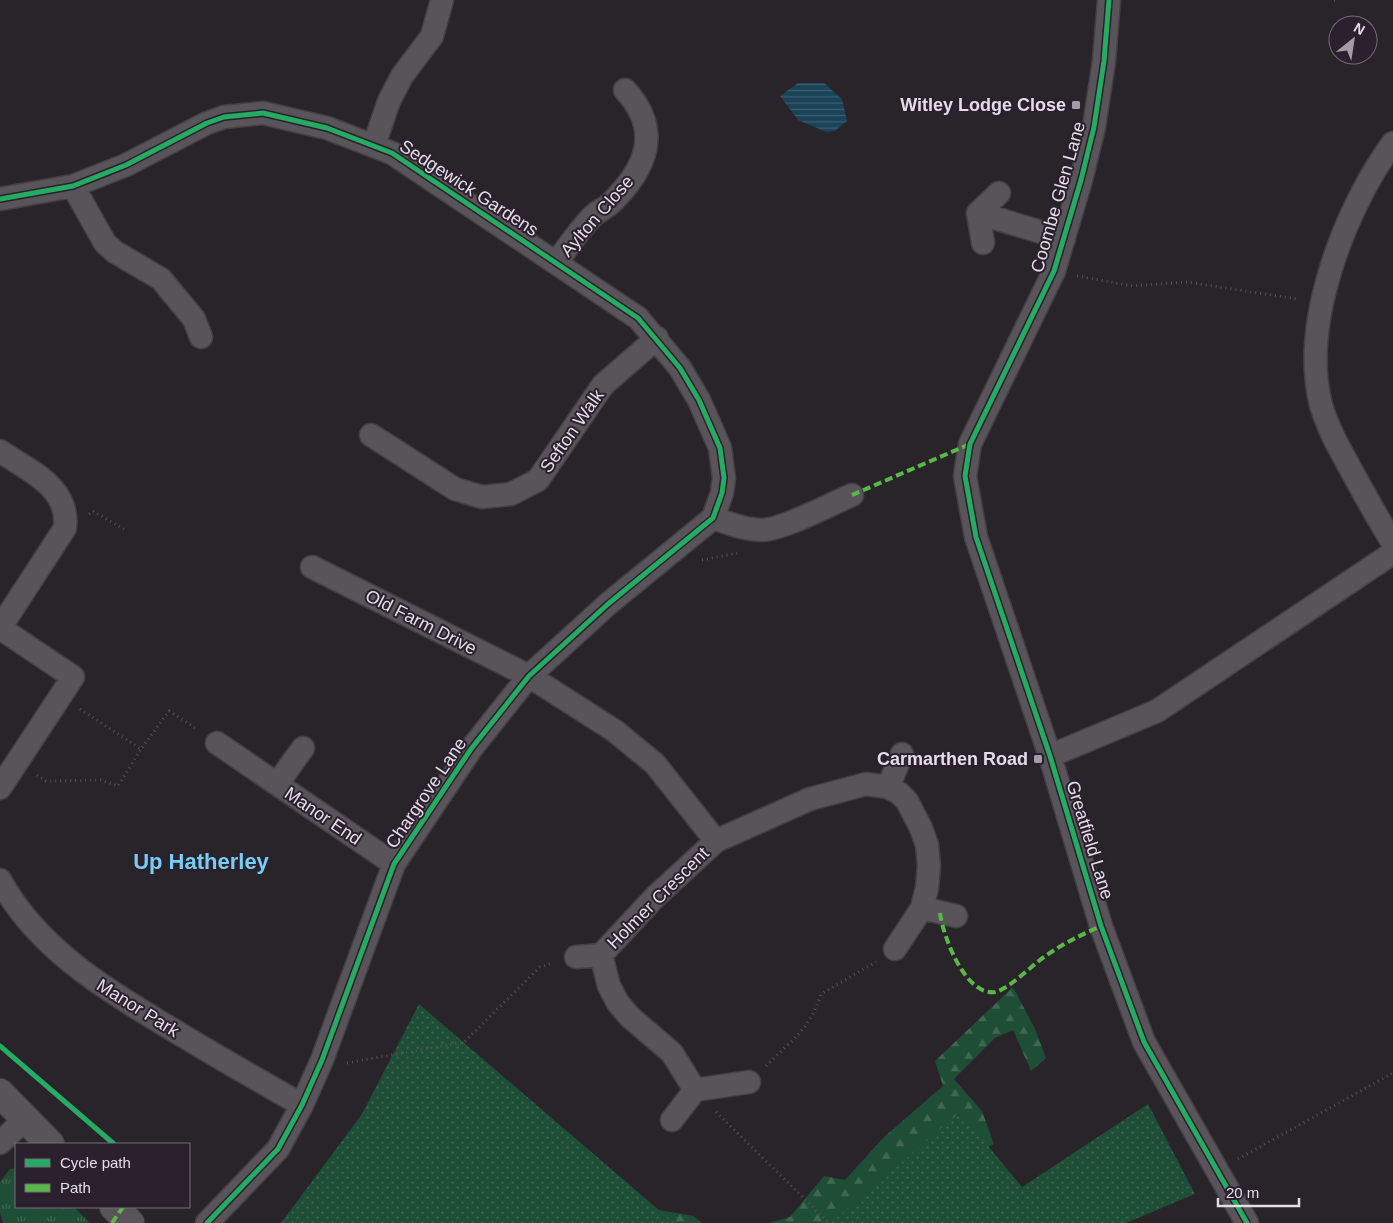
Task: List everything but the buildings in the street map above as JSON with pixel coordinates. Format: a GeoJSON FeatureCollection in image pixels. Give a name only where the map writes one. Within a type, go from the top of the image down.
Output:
{"type":"FeatureCollection","features":[{"type":"Feature","properties":{"kind":"street"},"geometry":{"type":"LineString","coordinates":[[374,145],[389,101],[402,76],[432,36],[442,0]]}},
{"type":"Feature","properties":{"kind":"street","name":"Coombe Glen Lane"},"geometry":{"type":"LineString","coordinates":[[970,444],[1054,271],[1094,127],[1104,61],[1109,0]]}},
{"type":"Feature","properties":{"kind":"street","name":"Aylton Close"},"geometry":{"type":"LineString","coordinates":[[558,262],[594,215],[609,205],[623,191],[643,162],[647,141],[645,122],[640,110],[624,90]]}},
{"type":"Feature","properties":{"kind":"street","name":"Sedgewick Gardens"},"geometry":{"type":"LineString","coordinates":[[0,199],[73,186],[126,165],[207,123],[242,114],[263,113],[283,116],[328,128],[392,153],[558,262],[638,318],[657,338],[680,368],[699,400],[720,448],[724,478],[722,493],[713,518]]}},
{"type":"Feature","properties":{"kind":"street"},"geometry":{"type":"LineString","coordinates":[[1393,143],[1373,174],[1350,220],[1332,270],[1323,304],[1316,352],[1321,403],[1340,453],[1393,543]]}},
{"type":"Feature","properties":{"kind":"street"},"geometry":{"type":"LineString","coordinates":[[73,186],[105,243],[115,252],[161,279],[194,320],[201,337]]}},
{"type":"Feature","properties":{"kind":"street"},"geometry":{"type":"LineString","coordinates":[[978,213],[999,193]]}},
{"type":"Feature","properties":{"kind":"street"},"geometry":{"type":"LineString","coordinates":[[978,213],[1064,239]]}},
{"type":"Feature","properties":{"kind":"street"},"geometry":{"type":"LineString","coordinates":[[978,213],[983,243]]}},
{"type":"Feature","properties":{"kind":"street","name":"Sefton Walk"},"geometry":{"type":"LineString","coordinates":[[371,435],[455,489],[482,497],[511,494],[538,480],[603,385],[657,338]]}},
{"type":"Feature","properties":{"kind":"street","name":"Greatfield Lane"},"geometry":{"type":"LineString","coordinates":[[970,444],[965,476],[976,536],[1050,756],[1101,926],[1144,1042],[1247,1223]]}},
{"type":"Feature","properties":{"kind":"street"},"geometry":{"type":"LineString","coordinates":[[0,451],[55,489],[65,506],[65,528],[0,628],[73,677],[0,788]]}},
{"type":"Feature","properties":{"kind":"street"},"geometry":{"type":"LineString","coordinates":[[713,518],[741,528],[763,530],[780,526],[852,494]]}},
{"type":"Feature","properties":{"kind":"street","name":"Chargrove Lane"},"geometry":{"type":"LineString","coordinates":[[207,1223],[278,1149],[302,1105],[322,1060],[394,864],[471,749],[529,676],[608,604],[713,518]]}},
{"type":"Feature","properties":{"kind":"street"},"geometry":{"type":"LineString","coordinates":[[1050,756],[1157,710],[1393,553]]}},
{"type":"Feature","properties":{"kind":"street","name":"Old Farm Drive"},"geometry":{"type":"LineString","coordinates":[[312,567],[529,676]]}},
{"type":"Feature","properties":{"kind":"street","name":"Holmer Crescent"},"geometry":{"type":"LineString","coordinates":[[529,676],[615,731],[642,752],[666,776],[716,841]]}},
{"type":"Feature","properties":{"kind":"street","name":"Manor End"},"geometry":{"type":"LineString","coordinates":[[217,743],[394,864]]}},
{"type":"Feature","properties":{"kind":"street","name":"Manor End"},"geometry":{"type":"LineString","coordinates":[[277,784],[303,748]]}},
{"type":"Feature","properties":{"kind":"street"},"geometry":{"type":"LineString","coordinates":[[894,949],[922,908],[928,888],[929,866],[927,845],[908,801],[888,787],[902,754]]}},
{"type":"Feature","properties":{"kind":"street","name":"Holmer Crescent"},"geometry":{"type":"LineString","coordinates":[[576,957],[601,955],[655,897],[716,841],[810,799],[866,784],[888,787]]}},
{"type":"Feature","properties":{"kind":"street","name":"Manor Park"},"geometry":{"type":"LineString","coordinates":[[0,880],[24,914],[43,935],[88,976],[112,993],[233,1066],[302,1105]]}},
{"type":"Feature","properties":{"kind":"street"},"geometry":{"type":"LineString","coordinates":[[922,908],[956,916]]}},
{"type":"Feature","properties":{"kind":"street","name":"Holmer Crescent"},"geometry":{"type":"LineString","coordinates":[[601,955],[609,986],[618,1003],[645,1032],[663,1044],[672,1053],[695,1090]]}},
{"type":"Feature","properties":{"kind":"street"},"geometry":{"type":"LineString","coordinates":[[672,1120],[695,1090],[749,1082]]}},
{"type":"Feature","properties":{"kind":"street"},"geometry":{"type":"LineString","coordinates":[[0,1093],[49,1143]]}},
{"type":"Feature","properties":{"kind":"street"},"geometry":{"type":"LineString","coordinates":[[0,1143],[24,1119]]}},
{"type":"Feature","properties":{"kind":"street"},"geometry":{"type":"LineString","coordinates":[[115,1208],[130,1223]]}},
{"type":"Feature","properties":{"kind":"path"},"geometry":{"type":"LineString","coordinates":[[1054,271],[1133,286],[1187,282],[1323,304]]}},
{"type":"Feature","properties":{"kind":"path"},"geometry":{"type":"LineString","coordinates":[[65,528],[93,511],[127,531]]}},
{"type":"Feature","properties":{"kind":"path"},"geometry":{"type":"LineString","coordinates":[[659,562],[698,561],[739,552]]}},
{"type":"Feature","properties":{"kind":"path"},"geometry":{"type":"LineString","coordinates":[[60,697],[141,749]]}},
{"type":"Feature","properties":{"kind":"path"},"geometry":{"type":"LineString","coordinates":[[17,763],[46,781],[100,780],[118,786],[141,749],[169,711],[217,743]]}},
{"type":"Feature","properties":{"kind":"path"},"geometry":{"type":"LineString","coordinates":[[749,1082],[808,1025],[815,1013],[821,994],[876,963],[894,949]]}},
{"type":"Feature","properties":{"kind":"path"},"geometry":{"type":"LineString","coordinates":[[322,1060],[337,1065],[464,1042],[540,967],[576,957]]}},
{"type":"Feature","properties":{"kind":"path"},"geometry":{"type":"LineString","coordinates":[[1218,1171],[1393,1074]]}},
{"type":"Feature","properties":{"kind":"path"},"geometry":{"type":"LineString","coordinates":[[695,1090],[829,1223]]}},
{"type":"Feature","properties":{"kind":"green space"},"geometry":{"type":"Polygon","coordinates":[[[1013,987],[1036,1031],[1046,1058],[1031,1071],[1013,1030],[995,1038],[954,1079],[982,1111],[994,1144],[854,1223],[769,1223],[790,1217],[824,1176],[845,1180],[884,1137],[943,1086],[935,1061],[1013,987]]]}},
{"type":"Feature","properties":{"kind":"green space"},"geometry":{"type":"Polygon","coordinates":[[[419,1004],[674,1223],[281,1223],[362,1114],[419,1004]]]}},
{"type":"Feature","properties":{"kind":"green space"},"geometry":{"type":"Polygon","coordinates":[[[1148,1104],[1195,1194],[1126,1223],[831,1223],[960,1112],[1022,1187],[1148,1104]]]}},
{"type":"Feature","properties":{"kind":"green space"},"geometry":{"type":"Polygon","coordinates":[[[15,1168],[15,1208],[75,1208],[90,1223],[3,1223],[0,1213],[0,1182],[10,1169],[15,1168]]]}},
{"type":"Feature","properties":{"kind":"green space"},"geometry":{"type":"Polygon","coordinates":[[[653,1209],[693,1216],[702,1223],[640,1223],[653,1209]]]}},
{"type":"Feature","properties":{"kind":"water"},"geometry":{"type":"Polygon","coordinates":[[[798,83],[824,83],[842,99],[847,121],[835,131],[826,132],[798,120],[780,96],[798,83]]]}},
{"type":"Feature","properties":{"kind":"marked path"},"geometry":{"type":"LineString","coordinates":[[852,495],[970,444]]}},
{"type":"Feature","properties":{"kind":"marked path"},"geometry":{"type":"LineString","coordinates":[[940,913],[951,949],[965,975],[974,985],[984,991],[995,992],[1013,982],[1058,948],[1101,926]]}},
{"type":"Feature","properties":{"kind":"marked path"},"geometry":{"type":"LineString","coordinates":[[112,1223],[122,1208]]}},
{"type":"Feature","properties":{"kind":"cycle path"},"geometry":{"type":"LineString","coordinates":[[1109,0],[1104,61],[1094,127],[1081,180],[1054,271],[970,444],[965,476],[976,537],[1050,756],[1101,926],[1144,1042],[1247,1223]]}},
{"type":"Feature","properties":{"kind":"cycle path"},"geometry":{"type":"LineString","coordinates":[[0,199],[73,186],[126,165],[207,123],[224,117],[263,113],[327,128],[392,153],[638,318],[680,368],[699,400],[720,448],[724,478],[722,493],[713,518],[608,604],[529,676],[471,749],[394,864],[322,1060],[302,1105],[278,1149],[207,1223]]}},
{"type":"Feature","properties":{"kind":"cycle path"},"geometry":{"type":"LineString","coordinates":[[0,1046],[113,1143]]}},
{"type":"Feature","properties":{"kind":"place","name":"Witley Lodge Close"},"geometry":{"type":"Point","coordinates":[1076,105]}},
{"type":"Feature","properties":{"kind":"place","name":"Carmarthen Road"},"geometry":{"type":"Point","coordinates":[1038,759]}},
{"type":"Feature","properties":{"kind":"district","name":"Up Hatherley"},"geometry":{"type":"Point","coordinates":[201,861]}}]}
